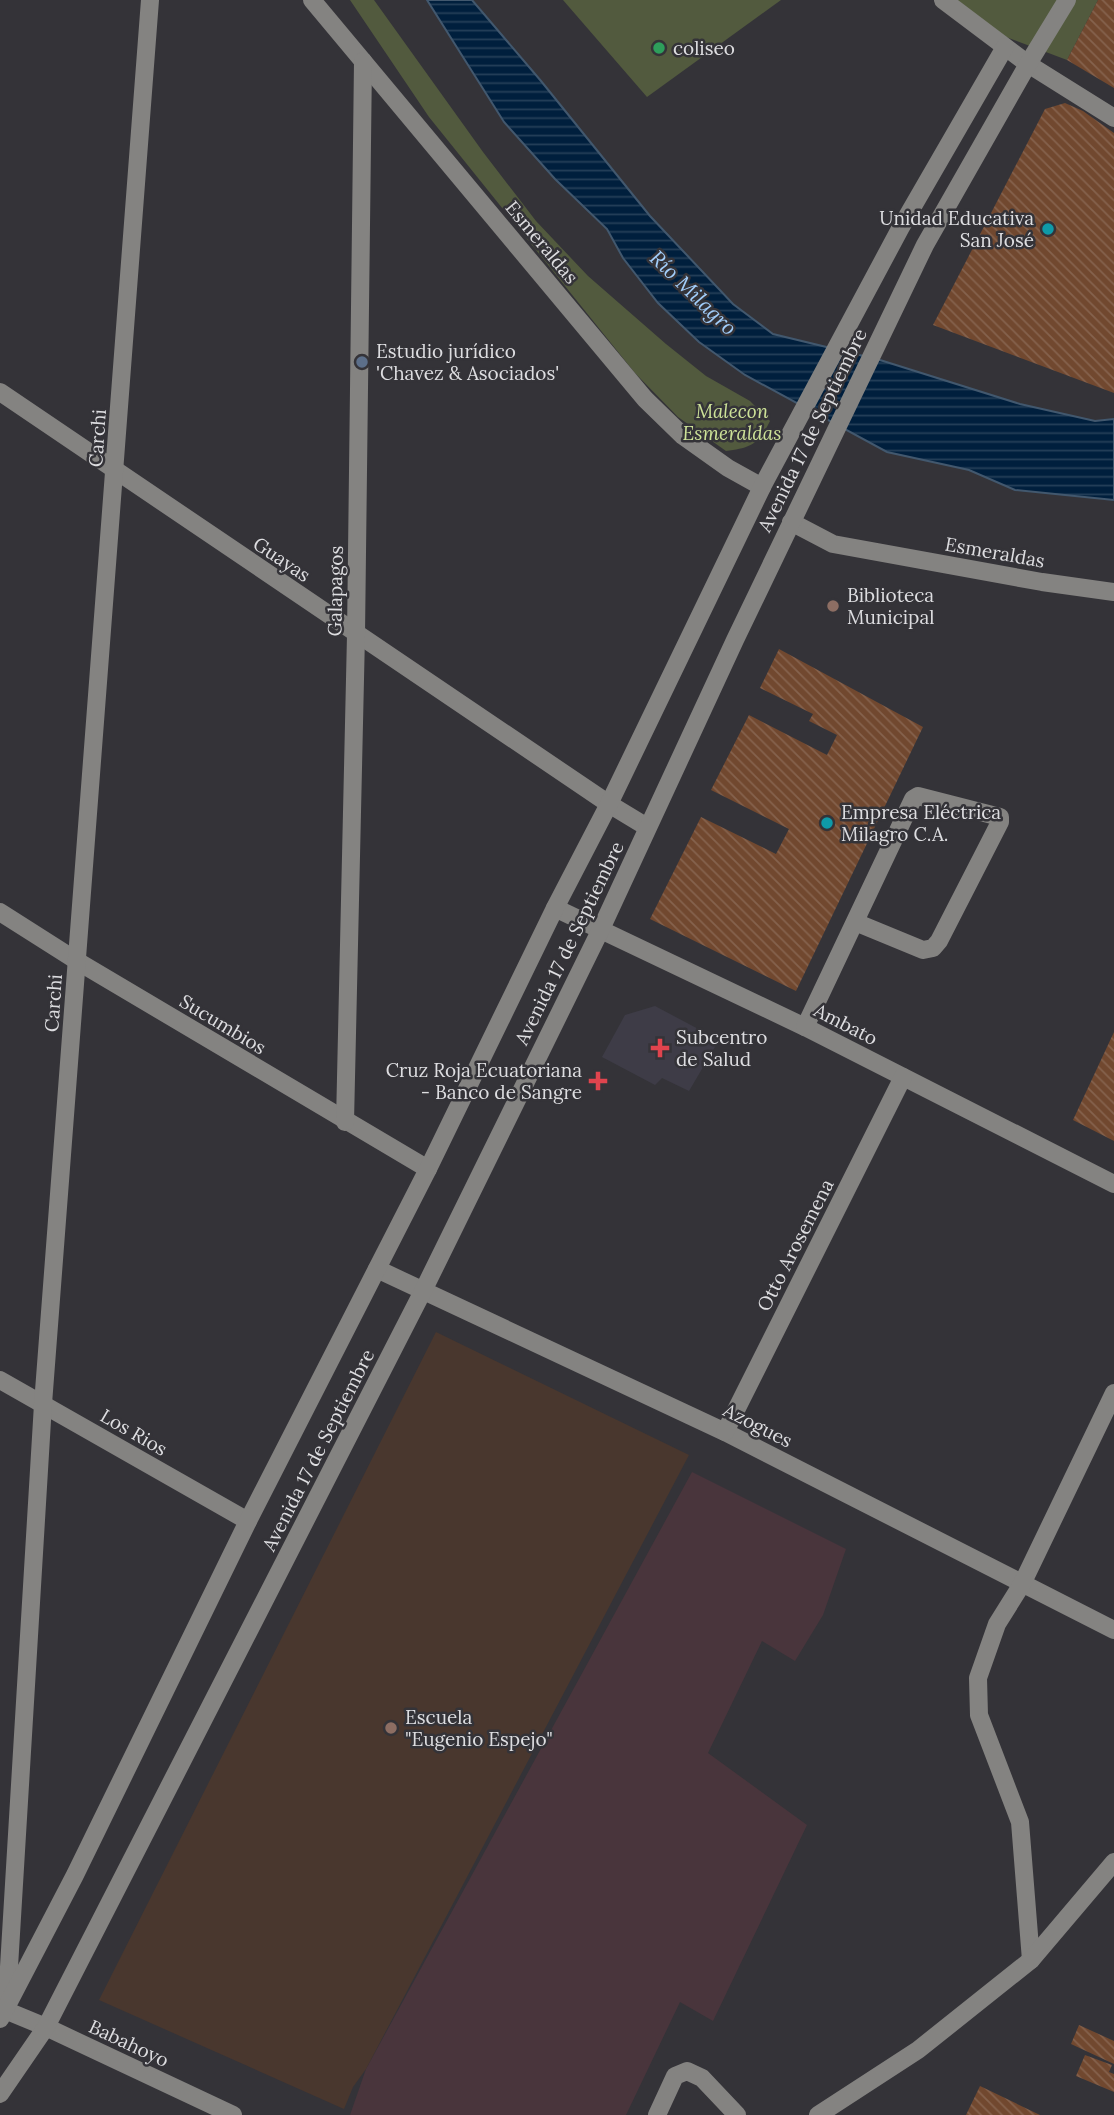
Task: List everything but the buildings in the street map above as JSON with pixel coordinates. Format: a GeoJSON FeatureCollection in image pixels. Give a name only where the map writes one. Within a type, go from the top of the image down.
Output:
{"type":"FeatureCollection","features":[{"type":"Feature","properties":{"kind":"street","name":"Carchi"},"geometry":{"type":"LineString","coordinates":[[2,2012],[43,1404],[150,0]]}},
{"type":"Feature","properties":{"kind":"street","name":"Esmeraldas"},"geometry":{"type":"LineString","coordinates":[[312,0],[645,399],[683,436],[727,468],[762,486]]}},
{"type":"Feature","properties":{"kind":"street"},"geometry":{"type":"LineString","coordinates":[[943,0],[1028,64],[1114,118]]}},
{"type":"Feature","properties":{"kind":"street","name":"Avenida 17 de Septiembre"},"geometry":{"type":"LineString","coordinates":[[0,2094],[46,2026],[424,1289],[601,929],[799,504],[925,246],[1067,0]]}},
{"type":"Feature","properties":{"kind":"street","name":"Avenida 17 de Septiembre"},"geometry":{"type":"LineString","coordinates":[[2,2012],[75,1875],[248,1521],[428,1169],[555,908],[609,804],[762,486],[901,228],[1005,47]]}},
{"type":"Feature","properties":{"kind":"street","name":"Galapagos"},"geometry":{"type":"LineString","coordinates":[[345,1122],[356,635],[363,61]]}},
{"type":"Feature","properties":{"kind":"street","name":"Guayas"},"geometry":{"type":"LineString","coordinates":[[0,392],[356,635],[647,827]]}},
{"type":"Feature","properties":{"kind":"street","name":"Esmeraldas"},"geometry":{"type":"LineString","coordinates":[[791,522],[833,544],[1042,582],[1114,592]]}},
{"type":"Feature","properties":{"kind":"street"},"geometry":{"type":"LineString","coordinates":[[805,1027],[913,799],[918,796],[1000,817],[1000,822],[933,948],[923,950],[855,922]]}},
{"type":"Feature","properties":{"kind":"street","name":"Ambato"},"geometry":{"type":"LineString","coordinates":[[555,908],[805,1027],[1114,1184]]}},
{"type":"Feature","properties":{"kind":"street","name":"Sucumbios"},"geometry":{"type":"LineString","coordinates":[[0,912],[345,1122],[428,1169]]}},
{"type":"Feature","properties":{"kind":"street","name":"Otto Arosemena"},"geometry":{"type":"LineString","coordinates":[[725,1432],[903,1077]]}},
{"type":"Feature","properties":{"kind":"street","name":"Azogues"},"geometry":{"type":"LineString","coordinates":[[377,1269],[725,1432],[1114,1630]]}},
{"type":"Feature","properties":{"kind":"street","name":"Los Rios"},"geometry":{"type":"LineString","coordinates":[[0,1380],[248,1521]]}},
{"type":"Feature","properties":{"kind":"street"},"geometry":{"type":"LineString","coordinates":[[1031,1960],[1020,1822],[979,1715],[978,1678],[997,1624],[1021,1584],[1114,1393]]}},
{"type":"Feature","properties":{"kind":"street"},"geometry":{"type":"LineString","coordinates":[[818,2115],[918,2050],[1031,1960],[1114,1862]]}},
{"type":"Feature","properties":{"kind":"street","name":"Babahoyo"},"geometry":{"type":"LineString","coordinates":[[2,2012],[46,2026],[233,2115]]}},
{"type":"Feature","properties":{"kind":"street"},"geometry":{"type":"LineString","coordinates":[[657,2115],[676,2076],[687,2071],[702,2078],[737,2115]]}},
{"type":"Feature","properties":{"kind":"shaded area","name":"Subcentro de Salud"},"geometry":{"type":"Polygon","coordinates":[[[655,1006],[719,1040],[689,1091],[662,1078],[655,1085],[602,1057],[625,1015],[655,1006]]]}},
{"type":"Feature","properties":{"kind":"shaded area","name":"Escuela \"Eugenio Espejo\""},"geometry":{"type":"Polygon","coordinates":[[[436,1332],[689,1455],[366,2069],[353,2087],[344,2109],[99,2000],[436,1332]]]}},
{"type":"Feature","properties":{"kind":"shaded area"},"geometry":{"type":"Polygon","coordinates":[[[692,1472],[846,1549],[823,1615],[795,1661],[762,1641],[708,1753],[807,1825],[713,2021],[680,2002],[626,2115],[350,2115],[366,2069],[692,1472]]]}},
{"type":"Feature","properties":{"kind":"green space","name":"Malecon Esmeraldas"},"geometry":{"type":"Polygon","coordinates":[[[350,0],[374,0],[536,221],[588,276],[706,376],[750,401],[770,421],[758,440],[748,446],[726,451],[678,417],[635,373],[429,117],[350,0]]]}},
{"type":"Feature","properties":{"kind":"green space","name":"coliseo"},"geometry":{"type":"Polygon","coordinates":[[[563,0],[781,0],[647,97],[563,0]]]}},
{"type":"Feature","properties":{"kind":"green space"},"geometry":{"type":"Polygon","coordinates":[[[944,0],[1098,0],[1067,60],[974,25],[944,0]]]}},
{"type":"Feature","properties":{"kind":"water","name":"Río Milagro"},"geometry":{"type":"Polygon","coordinates":[[[427,0],[472,0],[650,216],[733,304],[773,334],[880,360],[1020,404],[1095,421],[1114,419],[1114,500],[1015,490],[969,470],[887,452],[745,375],[699,342],[658,303],[623,258],[607,229],[555,179],[504,122],[427,0]]]}},
{"type":"Feature","properties":{"kind":"place","name":"coliseo"},"geometry":{"type":"Point","coordinates":[659,48]}},
{"type":"Feature","properties":{"kind":"place","name":"Unidad Educativa San José"},"geometry":{"type":"Point","coordinates":[1048,229]}},
{"type":"Feature","properties":{"kind":"place","name":"Estudio jurídico 'Chavez & Asociados'"},"geometry":{"type":"Point","coordinates":[362,362]}},
{"type":"Feature","properties":{"kind":"place","name":"Biblioteca Municipal"},"geometry":{"type":"Point","coordinates":[833,606]}},
{"type":"Feature","properties":{"kind":"place","name":"Empresa Eléctrica Milagro C.A."},"geometry":{"type":"Point","coordinates":[827,823]}},
{"type":"Feature","properties":{"kind":"place","name":"Subcentro de Salud"},"geometry":{"type":"Point","coordinates":[660,1048]}},
{"type":"Feature","properties":{"kind":"place","name":"Cruz Roja Ecuatoriana - Banco de Sangre"},"geometry":{"type":"Point","coordinates":[598,1081]}},
{"type":"Feature","properties":{"kind":"place","name":"Escuela \"Eugenio Espejo\""},"geometry":{"type":"Point","coordinates":[391,1728]}}]}
